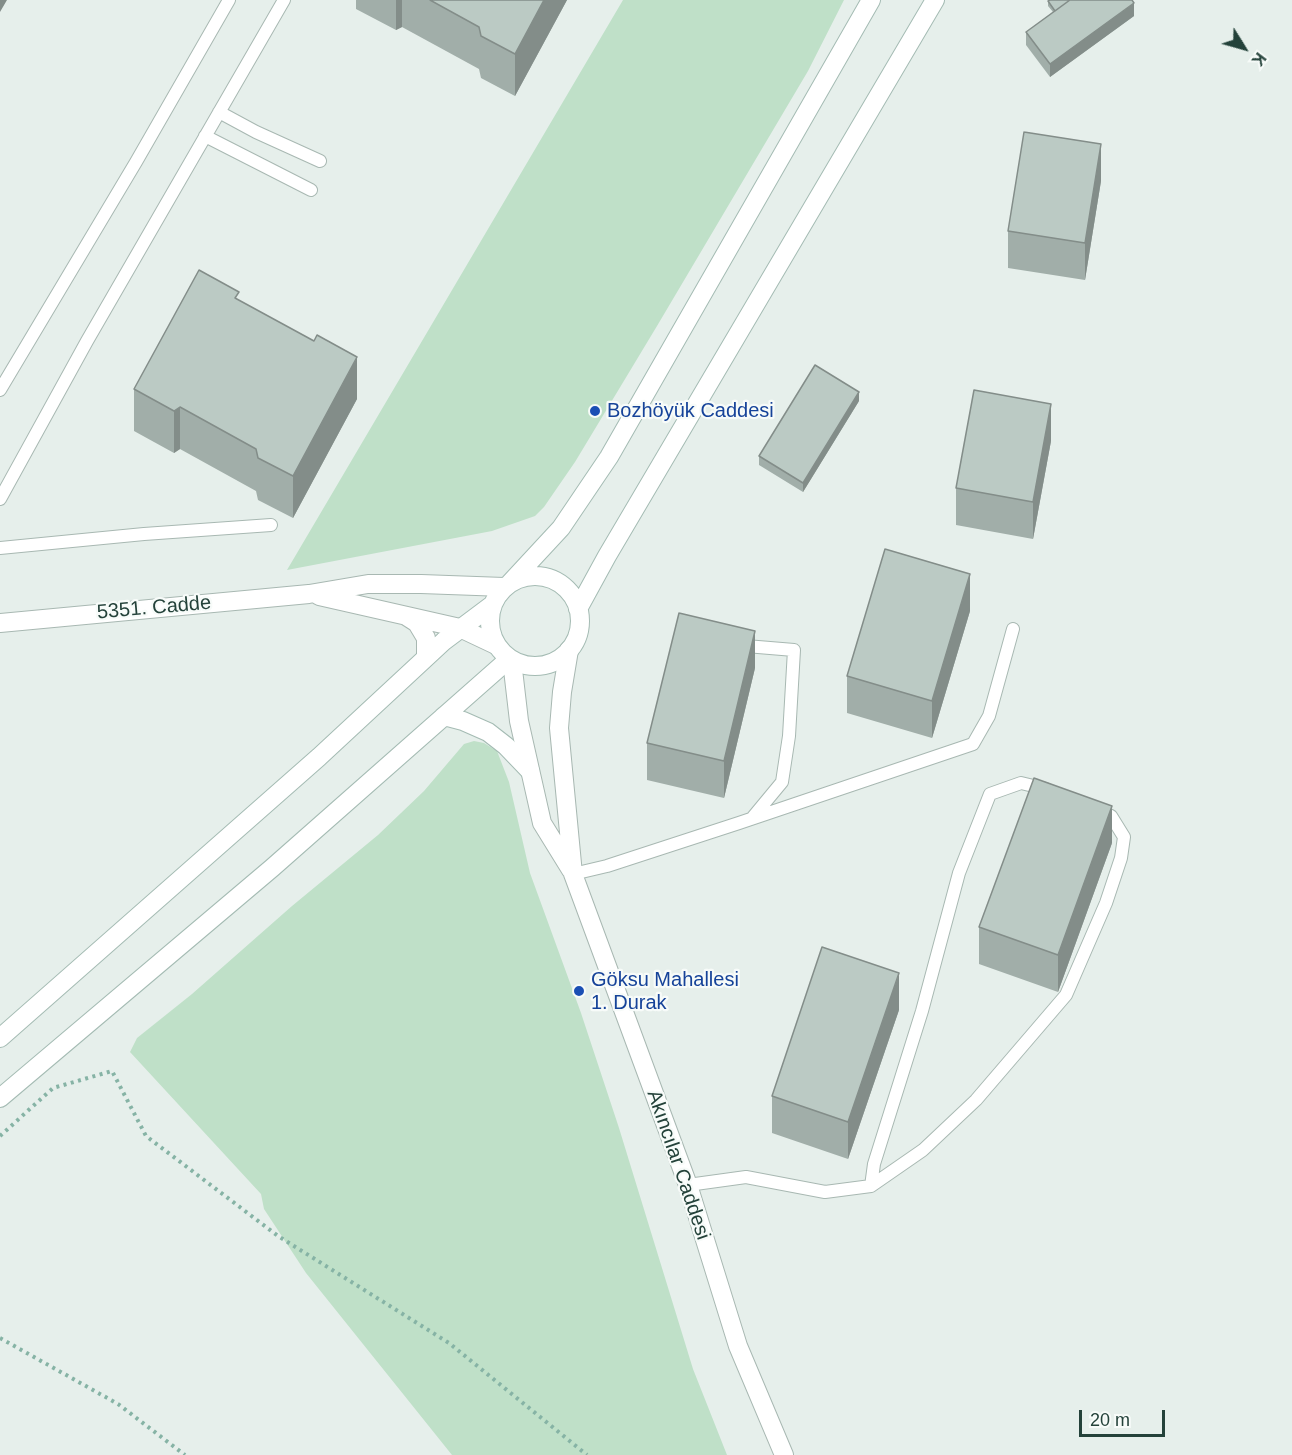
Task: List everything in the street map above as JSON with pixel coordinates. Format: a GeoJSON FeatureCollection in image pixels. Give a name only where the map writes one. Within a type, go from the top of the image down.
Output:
{"type":"FeatureCollection","features":[{"type":"Feature","properties":{"kind":"main road"},"geometry":{"type":"LineString","coordinates":[[0,1038],[320,757],[426,656],[492,605],[507,585],[561,528],[609,457],[871,0]]}},
{"type":"Feature","properties":{"kind":"main road"},"geometry":{"type":"LineString","coordinates":[[578,609],[935,0]]}},
{"type":"Feature","properties":{"kind":"main road"},"geometry":{"type":"LineString","coordinates":[[492,605],[489,619],[491,632],[496,645],[511,660],[528,666],[543,665],[557,660],[569,650],[579,631],[578,609],[573,596],[563,585],[551,578],[537,576],[523,577],[507,585]]}},
{"type":"Feature","properties":{"kind":"main road","name":"5351. Cadde"},"geometry":{"type":"LineString","coordinates":[[0,623],[309,594],[368,584],[507,585]]}},
{"type":"Feature","properties":{"kind":"main road","name":"5351. Cadde"},"geometry":{"type":"LineString","coordinates":[[309,594],[460,628],[496,645]]}},
{"type":"Feature","properties":{"kind":"main road"},"geometry":{"type":"LineString","coordinates":[[405,615],[417,623],[426,638],[426,656]]}},
{"type":"Feature","properties":{"kind":"main road","name":"Akıncılar Caddesi"},"geometry":{"type":"LineString","coordinates":[[569,650],[559,728],[573,874]]}},
{"type":"Feature","properties":{"kind":"main road"},"geometry":{"type":"LineString","coordinates":[[0,1098],[272,868],[511,660]]}},
{"type":"Feature","properties":{"kind":"main road","name":"Akıncılar Caddesi"},"geometry":{"type":"LineString","coordinates":[[511,660],[519,721],[542,823],[573,874],[688,1185],[738,1346],[784,1455]]}},
{"type":"Feature","properties":{"kind":"main road"},"geometry":{"type":"LineString","coordinates":[[444,716],[488,732],[506,746],[530,771]]}},
{"type":"Feature","properties":{"kind":"lane"},"geometry":{"type":"LineString","coordinates":[[0,390],[136,162],[229,0]]}},
{"type":"Feature","properties":{"kind":"lane"},"geometry":{"type":"LineString","coordinates":[[0,499],[87,341],[284,0]]}},
{"type":"Feature","properties":{"kind":"lane"},"geometry":{"type":"LineString","coordinates":[[219,112],[256,132],[320,161]]}},
{"type":"Feature","properties":{"kind":"lane"},"geometry":{"type":"LineString","coordinates":[[205,135],[311,190]]}},
{"type":"Feature","properties":{"kind":"lane"},"geometry":{"type":"LineString","coordinates":[[0,548],[271,525]]}},
{"type":"Feature","properties":{"kind":"lane"},"geometry":{"type":"LineString","coordinates":[[573,874],[607,866],[973,744],[989,716],[1013,629]]}},
{"type":"Feature","properties":{"kind":"lane"},"geometry":{"type":"LineString","coordinates":[[746,646],[794,650],[789,736],[782,782],[752,818]]}},
{"type":"Feature","properties":{"kind":"lane"},"geometry":{"type":"LineString","coordinates":[[871,1186],[874,1164],[922,1011],[959,873],[990,794],[1021,783],[1062,793]]}},
{"type":"Feature","properties":{"kind":"lane"},"geometry":{"type":"LineString","coordinates":[[688,1185],[746,1177],[825,1192],[871,1186],[923,1150],[976,1100],[1066,995],[1106,903],[1121,858],[1124,837],[1111,816],[1092,806]]}},
{"type":"Feature","properties":{"kind":"path"},"geometry":{"type":"LineString","coordinates":[[0,1136],[53,1088],[112,1071],[146,1136],[278,1236],[449,1343],[587,1455]]}},
{"type":"Feature","properties":{"kind":"path"},"geometry":{"type":"LineString","coordinates":[[0,1338],[118,1404],[185,1455]]}},
{"type":"Feature","properties":{"kind":"green space"},"geometry":{"type":"Polygon","coordinates":[[[623,0],[844,0],[808,71],[575,462],[544,507],[535,516],[492,531],[287,570],[623,0]]]}},
{"type":"Feature","properties":{"kind":"green space"},"geometry":{"type":"Polygon","coordinates":[[[474,741],[484,743],[497,751],[509,782],[530,873],[581,1013],[619,1128],[693,1369],[727,1455],[452,1455],[306,1273],[264,1209],[261,1194],[130,1052],[137,1038],[378,835],[424,791],[464,744],[474,741]]]}},
{"type":"Feature","properties":{"kind":"building"},"geometry":{"type":"Polygon","coordinates":[[[430,0],[544,0],[515,54],[481,36],[479,27],[430,0]]]}},
{"type":"Feature","properties":{"kind":"building"},"geometry":{"type":"Polygon","coordinates":[[[1070,0],[1055,11],[1048,1],[1070,0]]]}},
{"type":"Feature","properties":{"kind":"building"},"geometry":{"type":"Polygon","coordinates":[[[1070,0],[1132,0],[1134,3],[1050,64],[1026,32],[1070,0]]]}},
{"type":"Feature","properties":{"kind":"building"},"geometry":{"type":"Polygon","coordinates":[[[1024,132],[1101,144],[1085,243],[1008,231],[1024,132]]]}},
{"type":"Feature","properties":{"kind":"building"},"geometry":{"type":"Polygon","coordinates":[[[199,270],[239,292],[235,298],[314,341],[317,335],[357,357],[293,476],[258,458],[256,449],[180,407],[174,411],[134,389],[199,270]]]}},
{"type":"Feature","properties":{"kind":"building"},"geometry":{"type":"Polygon","coordinates":[[[815,365],[859,392],[803,483],[759,456],[815,365]]]}},
{"type":"Feature","properties":{"kind":"building"},"geometry":{"type":"Polygon","coordinates":[[[974,390],[1051,404],[1033,502],[956,488],[974,390]]]}},
{"type":"Feature","properties":{"kind":"building"},"geometry":{"type":"Polygon","coordinates":[[[885,549],[970,574],[932,701],[847,676],[885,549]]]}},
{"type":"Feature","properties":{"kind":"building"},"geometry":{"type":"Polygon","coordinates":[[[679,613],[755,631],[724,761],[647,743],[679,613]]]}},
{"type":"Feature","properties":{"kind":"building"},"geometry":{"type":"Polygon","coordinates":[[[1034,778],[1112,806],[1058,955],[979,927],[1034,778]]]}},
{"type":"Feature","properties":{"kind":"building"},"geometry":{"type":"Polygon","coordinates":[[[822,947],[899,973],[848,1122],[772,1096],[822,947]]]}},
{"type":"Feature","properties":{"kind":"place","name":"Bozhöyük Caddesi"},"geometry":{"type":"Point","coordinates":[595,411]}},
{"type":"Feature","properties":{"kind":"place","name":"Göksu Mahallesi 1. Durak"},"geometry":{"type":"Point","coordinates":[579,991]}}]}
